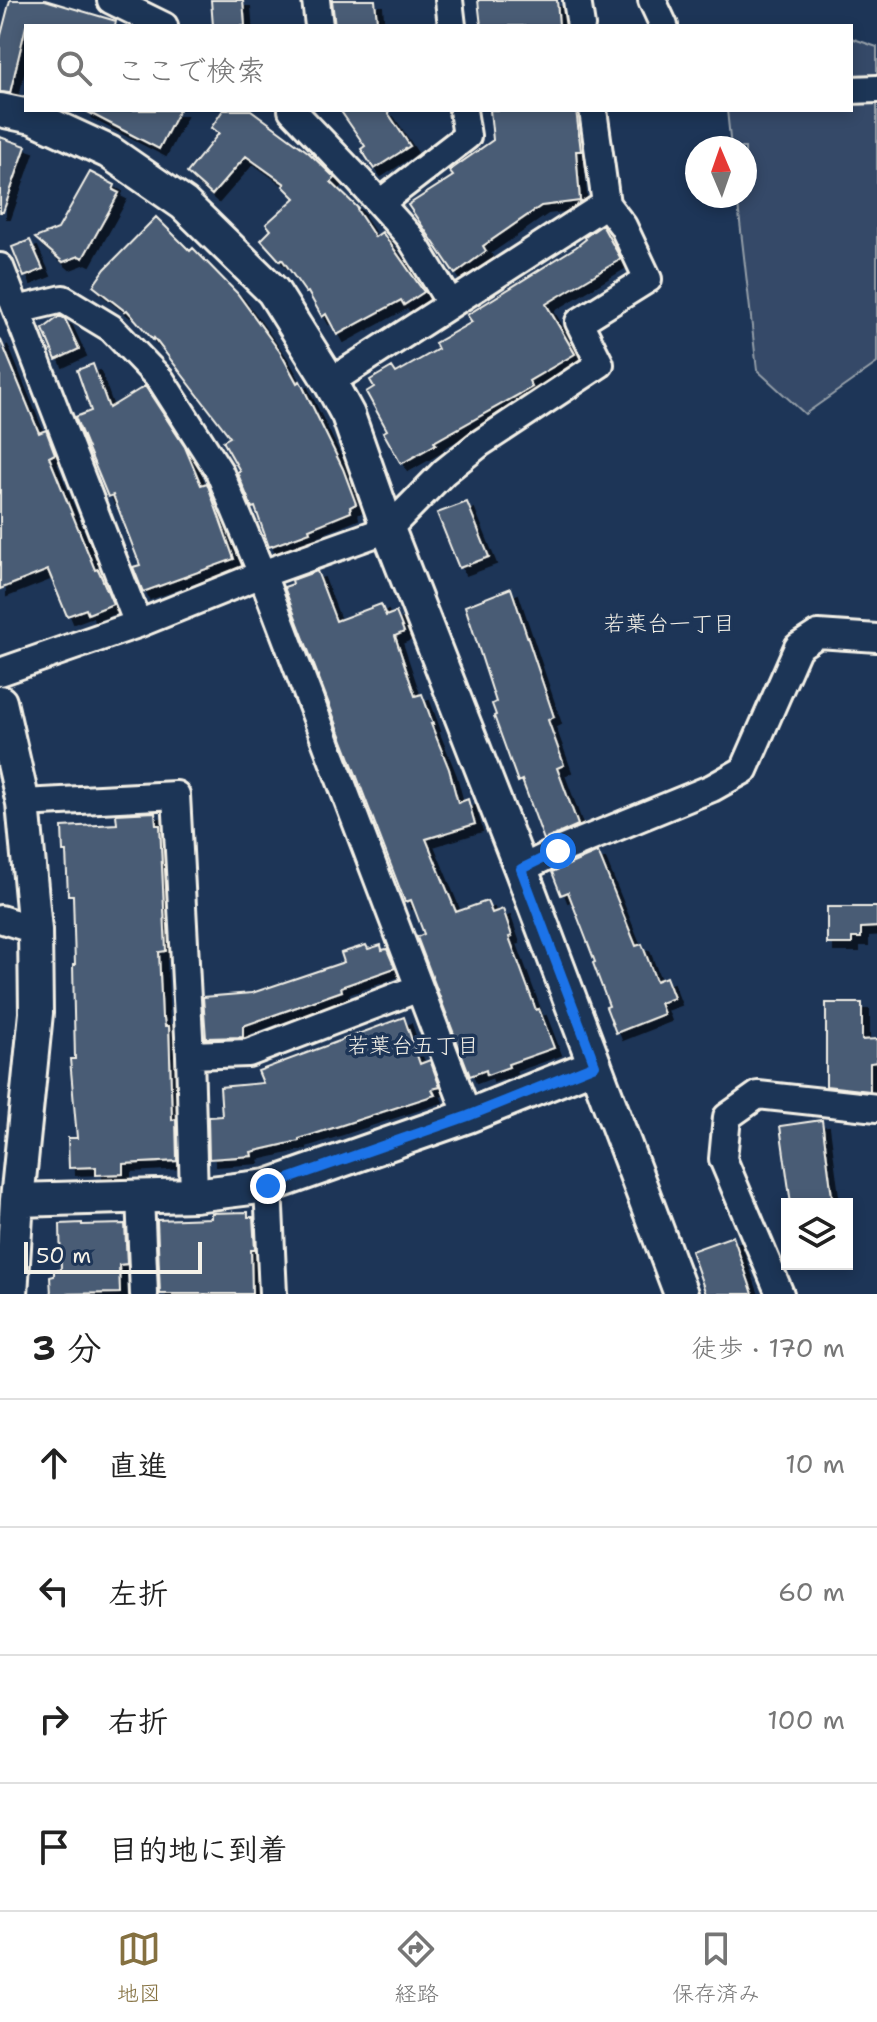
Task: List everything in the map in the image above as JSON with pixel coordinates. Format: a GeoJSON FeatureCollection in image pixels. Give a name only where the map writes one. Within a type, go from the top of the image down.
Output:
{"type":"FeatureCollection","features":[{"type":"Feature","properties":{"kind":"street"},"geometry":{"type":"LineString","coordinates":[[316,0],[319,24]]}},
{"type":"Feature","properties":{"kind":"street"},"geometry":{"type":"LineString","coordinates":[[449,0],[452,24]]}},
{"type":"Feature","properties":{"kind":"street"},"geometry":{"type":"LineString","coordinates":[[577,0],[581,24]]}},
{"type":"Feature","properties":{"kind":"street"},"geometry":{"type":"LineString","coordinates":[[652,0],[663,24]]}},
{"type":"Feature","properties":{"kind":"street"},"geometry":{"type":"LineString","coordinates":[[125,3],[161,24]]}},
{"type":"Feature","properties":{"kind":"street"},"geometry":{"type":"LineString","coordinates":[[853,90],[877,89]]}},
{"type":"Feature","properties":{"kind":"street"},"geometry":{"type":"LineString","coordinates":[[0,110],[33,117],[109,152],[184,204],[273,291],[330,382],[348,415],[388,529],[521,869],[681,1294]]}},
{"type":"Feature","properties":{"kind":"street"},"geometry":{"type":"LineString","coordinates":[[294,112],[410,237],[450,303]]}},
{"type":"Feature","properties":{"kind":"street"},"geometry":{"type":"LineString","coordinates":[[380,203],[467,136],[463,112]]}},
{"type":"Feature","properties":{"kind":"street"},"geometry":{"type":"LineString","coordinates":[[0,672],[138,624],[262,574],[388,529],[444,472],[479,444],[600,364],[579,322],[648,279],[623,226],[606,204],[593,112]]}},
{"type":"Feature","properties":{"kind":"street"},"geometry":{"type":"LineString","coordinates":[[330,382],[606,204]]}},
{"type":"Feature","properties":{"kind":"street"},"geometry":{"type":"LineString","coordinates":[[0,267],[138,624]]}},
{"type":"Feature","properties":{"kind":"street"},"geometry":{"type":"LineString","coordinates":[[17,310],[63,299],[111,328],[161,380],[219,471],[262,574],[468,1116]]}},
{"type":"Feature","properties":{"kind":"street"},"geometry":{"type":"LineString","coordinates":[[521,869],[712,788],[744,770],[798,647],[818,634],[877,638]]}},
{"type":"Feature","properties":{"kind":"street"},"geometry":{"type":"LineString","coordinates":[[0,702],[23,803],[35,930],[36,1013],[11,1294]]}},
{"type":"Feature","properties":{"kind":"street"},"geometry":{"type":"LineString","coordinates":[[23,803],[176,795],[194,1195]]}},
{"type":"Feature","properties":{"kind":"street"},"geometry":{"type":"LineString","coordinates":[[0,919],[35,930]]}},
{"type":"Feature","properties":{"kind":"street"},"geometry":{"type":"LineString","coordinates":[[190,1055],[248,1053],[419,988]]}},
{"type":"Feature","properties":{"kind":"street"},"geometry":{"type":"LineString","coordinates":[[17,1200],[194,1195],[268,1186],[468,1116],[595,1065]]}},
{"type":"Feature","properties":{"kind":"street"},"geometry":{"type":"LineString","coordinates":[[780,1294],[723,1159],[727,1117],[758,1095],[877,1108]]}},
{"type":"Feature","properties":{"kind":"street"},"geometry":{"type":"LineString","coordinates":[[268,1186],[273,1294]]}},
{"type":"Feature","properties":{"kind":"street"},"geometry":{"type":"LineString","coordinates":[[140,1196],[144,1294]]}},
{"type":"Feature","properties":{"kind":"shaded area"},"geometry":{"type":"Polygon","coordinates":[[[853,39],[877,47],[877,363],[805,414],[757,370],[738,208],[757,208],[757,136],[730,136],[727,112],[853,112],[853,39]]]}},
{"type":"Feature","properties":{"kind":"building"},"geometry":{"type":"Polygon","coordinates":[[[10,0],[45,0],[116,21],[115,24],[24,24],[10,93],[0,92],[0,39],[10,0]]]}},
{"type":"Feature","properties":{"kind":"building"},"geometry":{"type":"Polygon","coordinates":[[[211,0],[243,0],[245,24],[213,24],[211,0]]]}},
{"type":"Feature","properties":{"kind":"building"},"geometry":{"type":"Polygon","coordinates":[[[332,0],[375,0],[377,22],[335,24],[332,0]]]}},
{"type":"Feature","properties":{"kind":"building"},"geometry":{"type":"Polygon","coordinates":[[[478,0],[557,0],[559,24],[481,24],[478,0]]]}},
{"type":"Feature","properties":{"kind":"building"},"geometry":{"type":"Polygon","coordinates":[[[88,112],[178,112],[159,149],[88,112]]]}},
{"type":"Feature","properties":{"kind":"building"},"geometry":{"type":"Polygon","coordinates":[[[222,112],[254,112],[308,152],[335,178],[331,182],[358,208],[375,237],[382,232],[424,292],[404,305],[401,300],[337,335],[326,314],[322,317],[308,292],[282,259],[280,261],[261,240],[271,230],[266,224],[295,198],[283,186],[285,184],[246,156],[212,195],[187,173],[219,133],[211,128],[222,112]]]}},
{"type":"Feature","properties":{"kind":"building"},"geometry":{"type":"Polygon","coordinates":[[[341,112],[387,112],[410,146],[374,169],[361,149],[365,146],[341,112]]]}},
{"type":"Feature","properties":{"kind":"building"},"geometry":{"type":"Polygon","coordinates":[[[490,112],[576,112],[581,151],[576,151],[580,201],[541,206],[483,246],[486,251],[455,274],[408,205],[453,176],[449,171],[493,140],[490,112]]]}},
{"type":"Feature","properties":{"kind":"building"},"geometry":{"type":"Polygon","coordinates":[[[0,137],[26,146],[3,212],[0,212],[0,137]]]}},
{"type":"Feature","properties":{"kind":"building"},"geometry":{"type":"Polygon","coordinates":[[[90,172],[115,185],[113,190],[119,193],[83,258],[79,256],[63,262],[35,238],[58,229],[90,172]]]}},
{"type":"Feature","properties":{"kind":"building"},"geometry":{"type":"Polygon","coordinates":[[[156,217],[190,251],[193,248],[237,293],[280,352],[297,383],[300,381],[343,469],[356,504],[350,507],[351,512],[269,547],[255,507],[252,508],[237,472],[240,471],[223,441],[230,437],[154,338],[127,310],[93,286],[105,269],[156,217]]]}},
{"type":"Feature","properties":{"kind":"building"},"geometry":{"type":"Polygon","coordinates":[[[602,225],[621,259],[546,304],[575,354],[529,381],[532,387],[401,464],[366,392],[374,387],[370,380],[392,367],[396,373],[438,349],[435,343],[472,322],[467,315],[576,247],[602,225]]]}},
{"type":"Feature","properties":{"kind":"building"},"geometry":{"type":"Polygon","coordinates":[[[30,240],[43,269],[24,277],[12,247],[30,240]]]}},
{"type":"Feature","properties":{"kind":"building"},"geometry":{"type":"Polygon","coordinates":[[[60,316],[65,319],[79,349],[56,360],[43,329],[60,316]]]}},
{"type":"Feature","properties":{"kind":"building"},"geometry":{"type":"Polygon","coordinates":[[[0,338],[39,433],[46,430],[55,454],[49,457],[95,570],[98,569],[113,604],[88,614],[86,609],[67,616],[48,570],[0,589],[0,338]]]}},
{"type":"Feature","properties":{"kind":"building"},"geometry":{"type":"Polygon","coordinates":[[[93,364],[109,408],[145,386],[185,447],[201,485],[207,483],[234,559],[143,592],[133,567],[140,565],[113,495],[108,497],[75,417],[91,411],[77,370],[93,364]]]}},
{"type":"Feature","properties":{"kind":"building"},"geometry":{"type":"Polygon","coordinates":[[[467,502],[489,557],[459,568],[437,513],[467,502]]]}},
{"type":"Feature","properties":{"kind":"building"},"geometry":{"type":"Polygon","coordinates":[[[317,571],[336,621],[381,604],[386,616],[396,612],[404,632],[395,636],[415,696],[422,694],[458,803],[468,799],[475,824],[426,839],[456,912],[487,901],[492,913],[503,909],[512,936],[509,937],[536,1010],[539,1009],[554,1048],[487,1075],[486,1070],[470,1076],[417,937],[424,934],[411,900],[405,902],[284,587],[293,584],[292,580],[317,571]]]}},
{"type":"Feature","properties":{"kind":"building"},"geometry":{"type":"Polygon","coordinates":[[[511,588],[554,717],[548,720],[564,765],[557,768],[578,825],[544,840],[522,780],[518,782],[494,716],[492,704],[496,702],[465,606],[511,588]]]}},
{"type":"Feature","properties":{"kind":"building"},"geometry":{"type":"Polygon","coordinates":[[[155,812],[156,825],[160,825],[166,951],[159,952],[162,1018],[165,1026],[169,1026],[172,1120],[176,1119],[177,1161],[123,1164],[123,1174],[96,1175],[96,1167],[69,1168],[68,1138],[77,1138],[70,1059],[75,1059],[75,965],[73,895],[68,895],[62,827],[117,824],[116,814],[155,812]]]}},
{"type":"Feature","properties":{"kind":"building"},"geometry":{"type":"Polygon","coordinates":[[[598,852],[636,946],[642,944],[656,981],[666,977],[674,998],[660,1003],[664,1014],[616,1033],[595,962],[568,892],[561,895],[552,872],[598,852]]]}},
{"type":"Feature","properties":{"kind":"building"},"geometry":{"type":"Polygon","coordinates":[[[827,907],[877,907],[877,927],[861,928],[861,938],[852,938],[852,944],[827,944],[827,907]]]}},
{"type":"Feature","properties":{"kind":"building"},"geometry":{"type":"Polygon","coordinates":[[[366,945],[368,949],[381,945],[382,950],[387,949],[395,968],[341,987],[342,991],[243,1026],[243,1037],[206,1038],[203,997],[252,993],[344,962],[341,953],[366,945]]]}},
{"type":"Feature","properties":{"kind":"building"},"geometry":{"type":"Polygon","coordinates":[[[826,1003],[862,1003],[862,1040],[877,1039],[877,1062],[870,1063],[870,1091],[826,1086],[826,1003]]]}},
{"type":"Feature","properties":{"kind":"building"},"geometry":{"type":"Polygon","coordinates":[[[404,1017],[420,1064],[430,1060],[440,1087],[432,1089],[435,1095],[299,1141],[251,1152],[252,1156],[209,1159],[208,1117],[222,1116],[220,1087],[263,1083],[258,1071],[404,1017]]]}},
{"type":"Feature","properties":{"kind":"building"},"geometry":{"type":"Polygon","coordinates":[[[822,1120],[832,1198],[790,1198],[780,1126],[822,1120]]]}},
{"type":"Feature","properties":{"kind":"building"},"geometry":{"type":"Polygon","coordinates":[[[248,1212],[248,1217],[253,1217],[255,1250],[251,1250],[252,1294],[160,1294],[157,1220],[211,1218],[211,1213],[248,1212]]]}},
{"type":"Feature","properties":{"kind":"building"},"geometry":{"type":"Polygon","coordinates":[[[60,1224],[125,1224],[127,1264],[119,1265],[120,1293],[51,1294],[50,1277],[54,1276],[54,1270],[61,1270],[60,1224]]]}},
{"type":"Feature","properties":{"kind":"building"},"geometry":{"type":"Polygon","coordinates":[[[733,1236],[753,1294],[706,1294],[691,1251],[733,1236]]]}},
{"type":"Feature","properties":{"kind":"district","name":"若葉台一丁目"},"geometry":{"type":"Point","coordinates":[669,623]}},
{"type":"Feature","properties":{"kind":"district","name":"若葉台五丁目"},"geometry":{"type":"Point","coordinates":[413,1045]}},
{"type":"Feature","properties":{"kind":"route"},"geometry":{"type":"LineString","coordinates":[[268,1186],[468,1116],[595,1065],[521,869],[558,851]]}}]}
